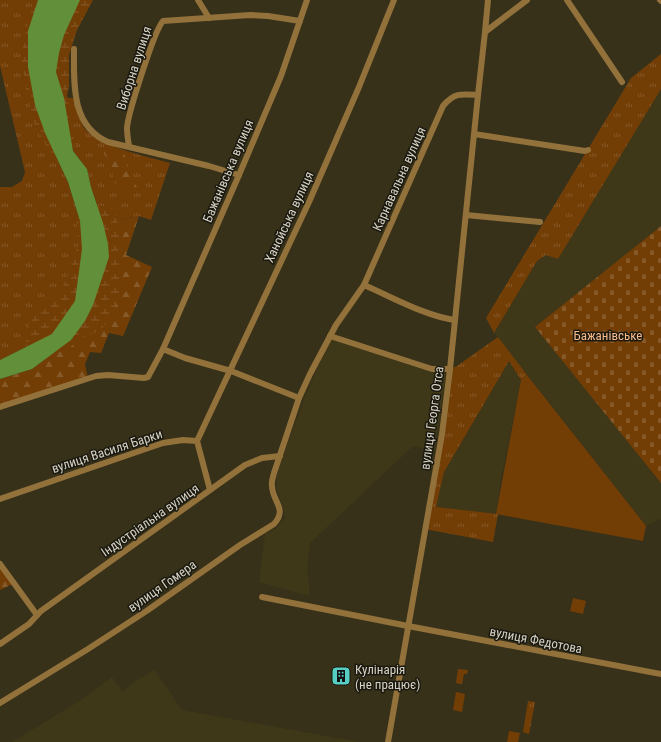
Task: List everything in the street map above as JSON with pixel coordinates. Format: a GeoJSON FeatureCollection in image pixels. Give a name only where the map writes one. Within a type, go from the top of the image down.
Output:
{"type":"FeatureCollection","features":[{"type":"Feature","properties":{"kind":"street"},"geometry":{"type":"LineString","coordinates":[[198,0],[209,18]]}},
{"type":"Feature","properties":{"kind":"street","name":"Бажанівська вулиця"},"geometry":{"type":"LineString","coordinates":[[0,407],[96,376],[108,375],[148,377],[163,349],[281,76],[307,0]]}},
{"type":"Feature","properties":{"kind":"street","name":"Ханойська вулиця"},"geometry":{"type":"LineString","coordinates":[[197,441],[309,202],[394,0]]}},
{"type":"Feature","properties":{"kind":"street"},"geometry":{"type":"LineString","coordinates":[[478,95],[488,0]]}},
{"type":"Feature","properties":{"kind":"street"},"geometry":{"type":"LineString","coordinates":[[485,32],[527,0]]}},
{"type":"Feature","properties":{"kind":"street"},"geometry":{"type":"LineString","coordinates":[[567,0],[622,82]]}},
{"type":"Feature","properties":{"kind":"street","name":"Виборна вулиця"},"geometry":{"type":"LineString","coordinates":[[129,146],[127,127],[131,108],[161,23],[166,20],[250,15],[300,21]]}},
{"type":"Feature","properties":{"kind":"street"},"geometry":{"type":"LineString","coordinates":[[74,49],[74,81],[79,111],[83,121],[91,132],[108,142],[209,166],[239,175]]}},
{"type":"Feature","properties":{"kind":"street","name":"Карнавальна вулиця"},"geometry":{"type":"LineString","coordinates":[[299,398],[336,325],[364,285],[443,106],[448,100],[459,94],[478,95]]}},
{"type":"Feature","properties":{"kind":"street","name":"вулиця Георга Отса"},"geometry":{"type":"LineString","coordinates":[[388,742],[442,434],[478,95]]}},
{"type":"Feature","properties":{"kind":"street"},"geometry":{"type":"LineString","coordinates":[[474,134],[585,152],[588,150]]}},
{"type":"Feature","properties":{"kind":"street"},"geometry":{"type":"LineString","coordinates":[[466,215],[540,222]]}},
{"type":"Feature","properties":{"kind":"street"},"geometry":{"type":"LineString","coordinates":[[364,285],[418,308],[444,318],[455,320]]}},
{"type":"Feature","properties":{"kind":"street"},"geometry":{"type":"LineString","coordinates":[[330,336],[427,368],[445,370],[450,368]]}},
{"type":"Feature","properties":{"kind":"street"},"geometry":{"type":"LineString","coordinates":[[163,349],[185,358],[231,371],[299,398]]}},
{"type":"Feature","properties":{"kind":"street","name":"вулиця Гомера"},"geometry":{"type":"LineString","coordinates":[[0,703],[95,645],[148,610],[240,545],[274,524],[280,516],[280,510],[272,486],[274,473],[299,398]]}},
{"type":"Feature","properties":{"kind":"street","name":"вулиця Василя Барки"},"geometry":{"type":"LineString","coordinates":[[0,499],[163,443],[183,440],[197,441]]}},
{"type":"Feature","properties":{"kind":"street"},"geometry":{"type":"LineString","coordinates":[[197,441],[210,490]]}},
{"type":"Feature","properties":{"kind":"street","name":"Індустріальна вулиця"},"geometry":{"type":"LineString","coordinates":[[0,644],[29,624],[37,615],[252,461],[280,456]]}},
{"type":"Feature","properties":{"kind":"street"},"geometry":{"type":"LineString","coordinates":[[0,564],[37,615]]}},
{"type":"Feature","properties":{"kind":"street","name":"вулиця Федотова"},"geometry":{"type":"LineString","coordinates":[[262,597],[661,674]]}},
{"type":"Feature","properties":{"kind":"shaded area"},"geometry":{"type":"Polygon","coordinates":[[[38,0],[80,0],[64,35],[56,72],[64,98],[73,151],[87,169],[91,187],[103,223],[108,244],[109,257],[93,305],[85,321],[71,340],[32,369],[0,379],[0,360],[52,334],[75,301],[82,249],[80,221],[68,182],[45,133],[35,105],[28,67],[28,31],[38,0]]]}},
{"type":"Feature","properties":{"kind":"shaded area"},"geometry":{"type":"Polygon","coordinates":[[[661,89],[661,226],[535,327],[661,483],[661,519],[646,526],[494,333],[537,261],[546,255],[558,259],[661,89]]]}},
{"type":"Feature","properties":{"kind":"shaded area"},"geometry":{"type":"Polygon","coordinates":[[[330,339],[446,374],[435,450],[413,446],[310,543],[307,572],[309,580],[309,596],[259,582],[265,534],[275,529],[285,518],[277,490],[276,476],[304,399],[330,339]]]}},
{"type":"Feature","properties":{"kind":"shaded area"},"geometry":{"type":"Polygon","coordinates":[[[509,361],[521,380],[500,485],[496,514],[436,507],[444,472],[509,361]]]}},
{"type":"Feature","properties":{"kind":"shaded area"},"geometry":{"type":"Polygon","coordinates":[[[154,669],[182,710],[360,742],[12,742],[76,703],[112,677],[122,691],[154,669]]]}},
{"type":"Feature","properties":{"kind":"green space"},"geometry":{"type":"Polygon","coordinates":[[[0,0],[38,0],[45,133],[68,182],[80,221],[82,249],[52,334],[0,360],[0,187],[12,187],[22,181],[25,172],[0,66],[0,0]]]}},
{"type":"Feature","properties":{"kind":"green space"},"geometry":{"type":"Polygon","coordinates":[[[33,0],[93,0],[77,30],[69,55],[69,86],[67,95],[75,146],[65,155],[51,155],[34,122],[26,91],[21,55],[33,0]]]}},
{"type":"Feature","properties":{"kind":"green space"},"geometry":{"type":"Polygon","coordinates":[[[661,54],[661,89],[558,259],[546,255],[537,261],[494,333],[486,318],[631,78],[661,54]]]}},
{"type":"Feature","properties":{"kind":"green space"},"geometry":{"type":"Polygon","coordinates":[[[64,98],[75,98],[84,128],[100,140],[124,150],[170,163],[151,220],[139,216],[103,223],[91,187],[87,169],[73,151],[64,98]]]}},
{"type":"Feature","properties":{"kind":"green space"},"geometry":{"type":"Polygon","coordinates":[[[107,145],[123,150],[127,162],[128,173],[137,187],[134,191],[120,187],[114,182],[111,165],[104,154],[104,147],[107,145]]]}},
{"type":"Feature","properties":{"kind":"green space"},"geometry":{"type":"Polygon","coordinates":[[[88,206],[103,206],[114,209],[119,227],[118,256],[120,295],[110,318],[100,331],[83,337],[68,349],[37,359],[28,358],[26,341],[28,325],[40,310],[57,298],[66,280],[78,245],[77,220],[82,208],[88,206]]]}},
{"type":"Feature","properties":{"kind":"green space"},"geometry":{"type":"Polygon","coordinates":[[[139,216],[126,255],[152,267],[123,336],[109,333],[101,353],[90,352],[85,364],[88,379],[0,405],[0,379],[32,369],[49,356],[103,223],[139,216]]]}},
{"type":"Feature","properties":{"kind":"green space","name":"Бажанівське"},"geometry":{"type":"Polygon","coordinates":[[[661,226],[661,483],[535,327],[661,226]]]}},
{"type":"Feature","properties":{"kind":"green space"},"geometry":{"type":"Polygon","coordinates":[[[498,337],[527,375],[521,380],[509,361],[444,472],[436,507],[498,514],[493,542],[425,529],[450,369],[457,366],[498,337]]]}},
{"type":"Feature","properties":{"kind":"green space"},"geometry":{"type":"Polygon","coordinates":[[[527,375],[646,526],[643,541],[496,514],[521,380],[527,375]]]}},
{"type":"Feature","properties":{"kind":"green space"},"geometry":{"type":"Polygon","coordinates":[[[0,564],[15,583],[0,590],[0,564]]]}},
{"type":"Feature","properties":{"kind":"green space"},"geometry":{"type":"Polygon","coordinates":[[[573,598],[586,601],[583,614],[570,611],[573,598]]]}},
{"type":"Feature","properties":{"kind":"green space"},"geometry":{"type":"Polygon","coordinates":[[[458,669],[468,670],[467,674],[464,674],[462,684],[456,683],[458,669]]]}},
{"type":"Feature","properties":{"kind":"green space"},"geometry":{"type":"Polygon","coordinates":[[[456,692],[465,694],[462,712],[453,710],[456,692]]]}},
{"type":"Feature","properties":{"kind":"green space"},"geometry":{"type":"Polygon","coordinates":[[[528,701],[535,702],[529,734],[523,732],[528,701]]]}},
{"type":"Feature","properties":{"kind":"green space"},"geometry":{"type":"Polygon","coordinates":[[[509,731],[520,733],[518,742],[507,742],[509,731]]]}},
{"type":"Feature","properties":{"kind":"place","name":"Кулінарія (не працює)"},"geometry":{"type":"Point","coordinates":[341,676]}}]}
